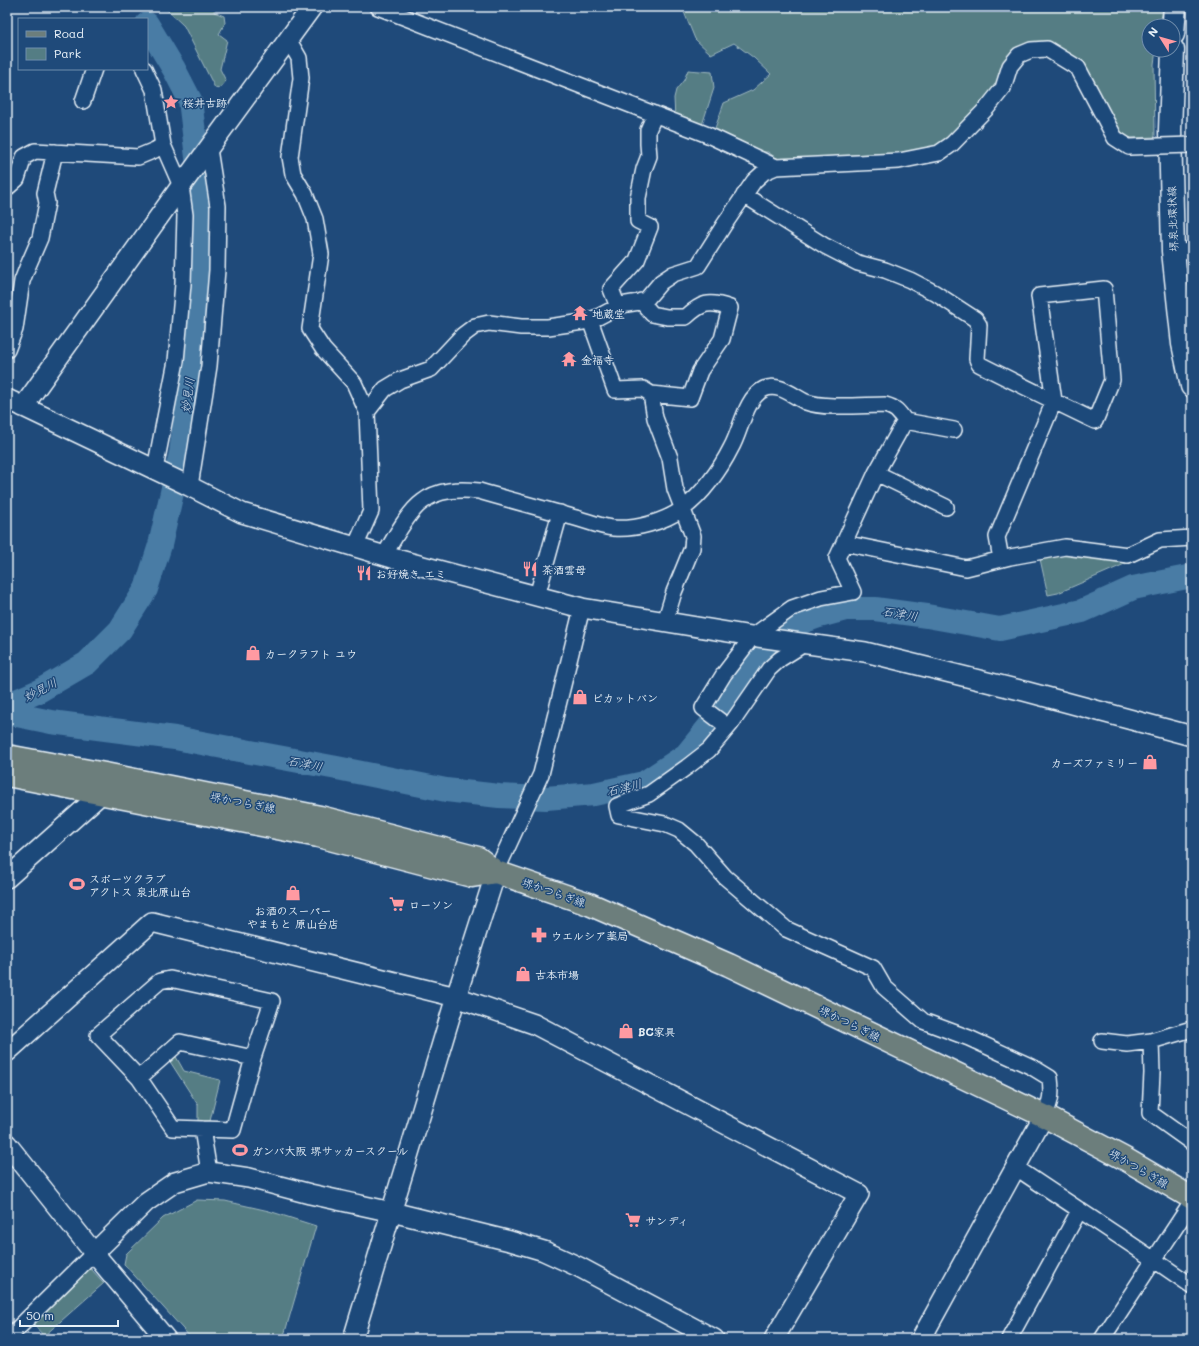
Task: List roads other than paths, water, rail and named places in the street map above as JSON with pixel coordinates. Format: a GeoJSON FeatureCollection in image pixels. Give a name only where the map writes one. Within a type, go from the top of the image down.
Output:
{"type":"FeatureCollection","features":[{"type":"Feature","properties":{"kind":"main road"},"geometry":{"type":"LineString","coordinates":[[1174,18],[1175,7]]}},
{"type":"Feature","properties":{"kind":"main road","name":"堺泉北環状線"},"geometry":{"type":"LineString","coordinates":[[1172,58],[1170,130],[1182,251],[1183,344],[1192,386]]}},
{"type":"Feature","properties":{"kind":"main road","name":"堺かつらぎ線"},"geometry":{"type":"LineString","coordinates":[[7,756],[103,784],[318,836],[472,876],[496,872],[589,904],[729,964],[1044,1116],[1128,1160],[1192,1198]]}},
{"type":"Feature","properties":{"kind":"main road","name":"堺かつらぎ線"},"geometry":{"type":"LineString","coordinates":[[7,775],[103,784]]}},
{"type":"Feature","properties":{"kind":"street"},"geometry":{"type":"LineString","coordinates":[[312,7],[183,184],[15,403],[188,485],[242,513],[384,556],[582,608],[756,637],[865,652],[1024,691],[1192,736]]}},
{"type":"Feature","properties":{"kind":"street"},"geometry":{"type":"LineString","coordinates":[[378,7],[708,135],[776,167]]}},
{"type":"Feature","properties":{"kind":"street"},"geometry":{"type":"LineString","coordinates":[[288,39],[299,58],[301,78],[290,157],[293,174],[305,194],[316,219],[321,254],[310,329],[323,349],[354,383],[367,412],[371,511],[355,547]]}},
{"type":"Feature","properties":{"kind":"street"},"geometry":{"type":"LineString","coordinates":[[367,412],[385,389],[400,380],[430,369],[463,335],[475,326],[489,323],[521,327],[548,327],[583,322],[598,317],[621,305],[645,301],[661,282],[673,274],[698,266],[744,195],[754,181],[764,172],[776,167],[899,161],[939,153],[952,144],[987,108],[1003,88],[1010,66],[1019,55],[1031,50],[1047,49],[1078,68],[1115,138],[1129,147],[1192,145]]}},
{"type":"Feature","properties":{"kind":"street"},"geometry":{"type":"LineString","coordinates":[[83,101],[94,70]]}},
{"type":"Feature","properties":{"kind":"street"},"geometry":{"type":"LineString","coordinates":[[144,70],[154,90],[163,145],[183,184],[185,215],[183,277],[176,361],[156,470]]}},
{"type":"Feature","properties":{"kind":"street"},"geometry":{"type":"LineString","coordinates":[[618,307],[611,289],[638,260],[650,227],[638,221],[638,198],[644,169],[650,156],[648,130],[655,114]]}},
{"type":"Feature","properties":{"kind":"street"},"geometry":{"type":"LineString","coordinates":[[7,188],[16,179],[24,157],[35,151],[138,157],[163,145]]}},
{"type":"Feature","properties":{"kind":"street"},"geometry":{"type":"LineString","coordinates":[[188,485],[209,366],[217,270],[218,206],[208,150]]}},
{"type":"Feature","properties":{"kind":"street"},"geometry":{"type":"LineString","coordinates":[[7,350],[15,330],[22,281],[40,238],[47,203],[45,193],[55,152]]}},
{"type":"Feature","properties":{"kind":"street"},"geometry":{"type":"LineString","coordinates":[[744,195],[825,246],[858,263],[885,270],[910,280],[935,293],[975,319],[979,325],[977,359],[979,364],[1054,401],[1095,421],[1112,380],[1104,289],[1039,296],[1054,401],[997,537],[1001,559]]}},
{"type":"Feature","properties":{"kind":"street"},"geometry":{"type":"LineString","coordinates":[[590,320],[615,390],[643,389],[651,394],[690,398],[700,371],[722,339],[730,308],[720,304],[704,304],[696,308],[686,317],[667,317],[652,314],[641,302]]}},
{"type":"Feature","properties":{"kind":"street"},"geometry":{"type":"LineString","coordinates":[[384,556],[400,530],[422,502],[435,494],[452,490],[463,489],[479,491],[612,528],[642,526],[659,520],[682,509],[698,495],[718,471],[732,448],[749,405],[756,395],[764,389],[772,387],[779,388],[807,402],[822,405],[885,405],[893,407],[905,421],[954,430]]}},
{"type":"Feature","properties":{"kind":"street"},"geometry":{"type":"LineString","coordinates":[[651,394],[655,418],[670,458],[675,489],[693,536],[692,548],[674,592],[665,622]]}},
{"type":"Feature","properties":{"kind":"street"},"geometry":{"type":"LineString","coordinates":[[728,727],[703,708],[724,674],[756,637],[792,608],[821,598],[854,592],[837,558],[876,473],[905,421]]}},
{"type":"Feature","properties":{"kind":"street"},"geometry":{"type":"LineString","coordinates":[[876,473],[946,507]]}},
{"type":"Feature","properties":{"kind":"street"},"geometry":{"type":"LineString","coordinates":[[537,596],[560,513]]}},
{"type":"Feature","properties":{"kind":"street"},"geometry":{"type":"LineString","coordinates":[[844,543],[966,568],[1001,559],[1066,547],[1128,555],[1160,540],[1192,538]]}},
{"type":"Feature","properties":{"kind":"street"},"geometry":{"type":"LineString","coordinates":[[353,1339],[456,997],[496,872],[541,774],[582,608]]}},
{"type":"Feature","properties":{"kind":"street"},"geometry":{"type":"LineString","coordinates":[[803,644],[780,659],[769,669],[728,727],[709,750],[687,768],[649,794],[617,806],[619,815],[665,824],[680,830],[696,844],[725,877],[786,929],[873,968],[884,987],[923,1021],[969,1038],[1032,1067],[1050,1078],[1050,1103],[1044,1116],[921,1339]]}},
{"type":"Feature","properties":{"kind":"street"},"geometry":{"type":"LineString","coordinates":[[7,878],[103,784]]}},
{"type":"Feature","properties":{"kind":"street"},"geometry":{"type":"LineString","coordinates":[[7,1052],[152,922],[456,997],[534,1024],[859,1194],[774,1339]]}},
{"type":"Feature","properties":{"kind":"street"},"geometry":{"type":"LineString","coordinates":[[170,979],[272,1001],[253,1058],[234,1130],[173,1128],[139,1078],[98,1035],[160,981],[170,979]]}},
{"type":"Feature","properties":{"kind":"street"},"geometry":{"type":"LineString","coordinates":[[1102,1041],[1127,1044],[1152,1041],[1192,1029]]}},
{"type":"Feature","properties":{"kind":"street"},"geometry":{"type":"LineString","coordinates":[[1152,1041],[1150,1112],[1192,1143]]}},
{"type":"Feature","properties":{"kind":"street"},"geometry":{"type":"LineString","coordinates":[[139,1078],[180,1042],[253,1058]]}},
{"type":"Feature","properties":{"kind":"street"},"geometry":{"type":"LineString","coordinates":[[202,1129],[209,1172]]}},
{"type":"Feature","properties":{"kind":"street"},"geometry":{"type":"LineString","coordinates":[[7,1144],[94,1253],[166,1339]]}},
{"type":"Feature","properties":{"kind":"street"},"geometry":{"type":"LineString","coordinates":[[1015,1167],[1079,1211],[1154,1259],[1192,1286]]}},
{"type":"Feature","properties":{"kind":"street"},"geometry":{"type":"LineString","coordinates":[[7,1339],[146,1202],[176,1182],[209,1172],[249,1178],[310,1194],[392,1212],[510,1241],[544,1251],[579,1266],[714,1339]]}},
{"type":"Feature","properties":{"kind":"street"},"geometry":{"type":"LineString","coordinates":[[1102,1339],[1192,1202]]}},
{"type":"Feature","properties":{"kind":"street"},"geometry":{"type":"LineString","coordinates":[[1009,1339],[1079,1211]]}},
{"type":"Feature","properties":{"kind":"waterway","name":"妙見川"},"geometry":{"type":"LineString","coordinates":[[7,705],[39,691],[87,663],[120,630],[146,589],[160,545],[181,453],[189,394],[203,261],[200,182],[190,100],[174,69],[148,26]]}},
{"type":"Feature","properties":{"kind":"waterway","name":"石津川"},"geometry":{"type":"LineString","coordinates":[[7,713],[51,722],[175,738],[446,790],[499,796],[546,798],[594,794],[644,783],[686,755],[712,723],[767,648],[794,625],[846,609],[875,609],[927,616],[1000,629],[1082,611],[1133,588],[1192,576]]}},
{"type":"Feature","properties":{"kind":"place","name":"桜井古跡"},"geometry":{"type":"Point","coordinates":[171,102]}},
{"type":"Feature","properties":{"kind":"place","name":"地蔵堂"},"geometry":{"type":"Point","coordinates":[580,313]}},
{"type":"Feature","properties":{"kind":"place","name":"金福寺"},"geometry":{"type":"Point","coordinates":[569,359]}},
{"type":"Feature","properties":{"kind":"place","name":"茶酒雲母"},"geometry":{"type":"Point","coordinates":[530,569]}},
{"type":"Feature","properties":{"kind":"place","name":"お好焼き エミ"},"geometry":{"type":"Point","coordinates":[364,573]}},
{"type":"Feature","properties":{"kind":"place","name":"カークラフト ユウ"},"geometry":{"type":"Point","coordinates":[253,653]}},
{"type":"Feature","properties":{"kind":"place","name":"ピカットバン"},"geometry":{"type":"Point","coordinates":[580,697]}},
{"type":"Feature","properties":{"kind":"place","name":"カーズファミリー"},"geometry":{"type":"Point","coordinates":[1150,762]}},
{"type":"Feature","properties":{"kind":"place","name":"スポーツクラブ アクトス 泉北原山台"},"geometry":{"type":"Point","coordinates":[77,884]}},
{"type":"Feature","properties":{"kind":"place","name":"お酒のスーパー やまもと 原山台店"},"geometry":{"type":"Point","coordinates":[293,893]}},
{"type":"Feature","properties":{"kind":"place","name":"ローソン"},"geometry":{"type":"Point","coordinates":[397,904]}},
{"type":"Feature","properties":{"kind":"place","name":"ウエルシア薬局"},"geometry":{"type":"Point","coordinates":[539,935]}},
{"type":"Feature","properties":{"kind":"place","name":"古本市場"},"geometry":{"type":"Point","coordinates":[523,974]}},
{"type":"Feature","properties":{"kind":"place","name":"BC家具"},"geometry":{"type":"Point","coordinates":[626,1031]}},
{"type":"Feature","properties":{"kind":"place","name":"ガンバ大阪 堺サッカースクール"},"geometry":{"type":"Point","coordinates":[240,1150]}},
{"type":"Feature","properties":{"kind":"place","name":"サンディ"},"geometry":{"type":"Point","coordinates":[633,1220]}}]}
